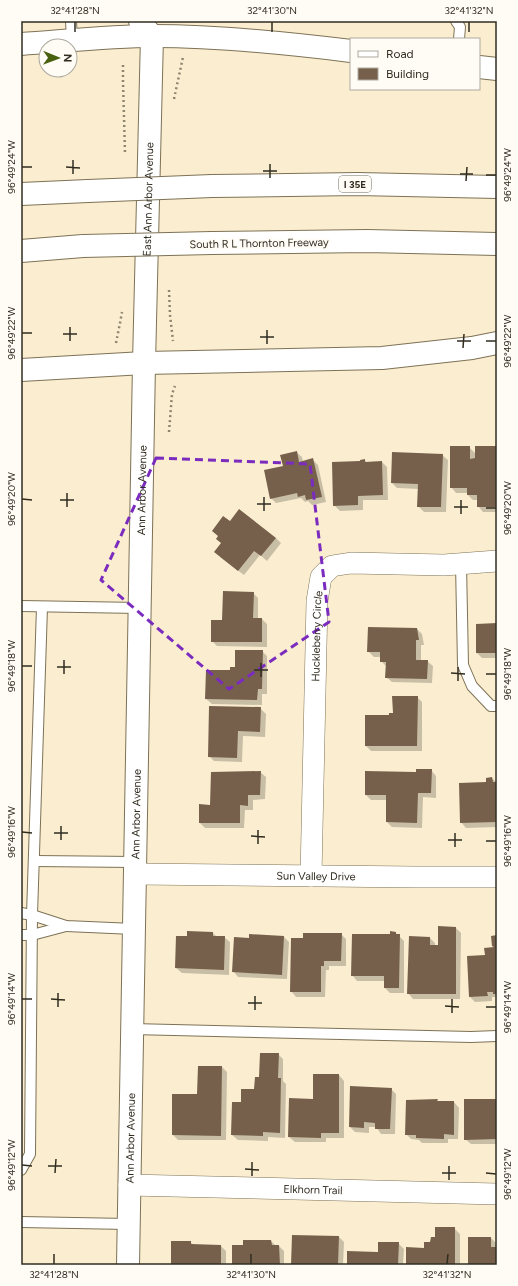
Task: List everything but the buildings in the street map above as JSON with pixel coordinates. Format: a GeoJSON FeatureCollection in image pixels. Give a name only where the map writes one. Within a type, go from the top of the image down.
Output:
{"type":"FeatureCollection","features":[{"type":"Feature","properties":{"kind":"main road"},"geometry":{"type":"LineString","coordinates":[[21,44],[72,31],[151,26],[185,36],[283,42],[350,51]]}},
{"type":"Feature","properties":{"kind":"main road","name":"East Ann Arbor Avenue"},"geometry":{"type":"LineString","coordinates":[[144,363],[151,26]]}},
{"type":"Feature","properties":{"kind":"main road"},"geometry":{"type":"LineString","coordinates":[[480,67],[497,69]]}},
{"type":"Feature","properties":{"kind":"main road","name":"I 35E"},"geometry":{"type":"LineString","coordinates":[[21,194],[212,186],[358,184],[497,187]]}},
{"type":"Feature","properties":{"kind":"main road","name":"South R L Thornton Freeway"},"geometry":{"type":"LineString","coordinates":[[21,251],[83,246],[212,243],[367,241],[497,244]]}},
{"type":"Feature","properties":{"kind":"main road"},"geometry":{"type":"LineString","coordinates":[[21,370],[144,363],[382,358],[472,348],[497,343]]}},
{"type":"Feature","properties":{"kind":"main road","name":"Ann Arbor Avenue"},"geometry":{"type":"LineString","coordinates":[[128,1265],[144,363]]}},
{"type":"Feature","properties":{"kind":"street","name":"Huckleberry Circle"},"geometry":{"type":"LineString","coordinates":[[311,876],[316,601],[321,577],[332,566],[351,563],[444,565],[497,561]]}},
{"type":"Feature","properties":{"kind":"street","name":"Sun Valley Drive"},"geometry":{"type":"LineString","coordinates":[[135,868],[311,876],[497,877]]}},
{"type":"Feature","properties":{"kind":"street","name":"Elkhorn Trail"},"geometry":{"type":"LineString","coordinates":[[129,1185],[497,1194]]}},
{"type":"Feature","properties":{"kind":"lane"},"geometry":{"type":"LineString","coordinates":[[456,21],[460,27],[458,38]]}},
{"type":"Feature","properties":{"kind":"lane"},"geometry":{"type":"LineString","coordinates":[[461,564],[463,666],[472,686],[491,706],[497,706]]}},
{"type":"Feature","properties":{"kind":"lane"},"geometry":{"type":"LineString","coordinates":[[21,606],[140,608]]}},
{"type":"Feature","properties":{"kind":"lane"},"geometry":{"type":"LineString","coordinates":[[21,1170],[30,1154],[32,915],[42,607]]}},
{"type":"Feature","properties":{"kind":"lane"},"geometry":{"type":"LineString","coordinates":[[34,861],[135,868]]}},
{"type":"Feature","properties":{"kind":"lane"},"geometry":{"type":"LineString","coordinates":[[21,913],[66,926],[134,929]]}},
{"type":"Feature","properties":{"kind":"lane"},"geometry":{"type":"LineString","coordinates":[[21,936],[32,935],[66,926]]}},
{"type":"Feature","properties":{"kind":"lane"},"geometry":{"type":"LineString","coordinates":[[132,1029],[471,1037],[497,1036]]}},
{"type":"Feature","properties":{"kind":"lane"},"geometry":{"type":"LineString","coordinates":[[21,1222],[128,1224]]}},
{"type":"Feature","properties":{"kind":"path"},"geometry":{"type":"LineString","coordinates":[[169,432],[172,394],[175,386]]}},
{"type":"Feature","properties":{"kind":"highlighted area"},"geometry":{"type":"Polygon","coordinates":[[[156,458],[310,464],[329,622],[229,689],[101,580],[156,458]]]}}]}
